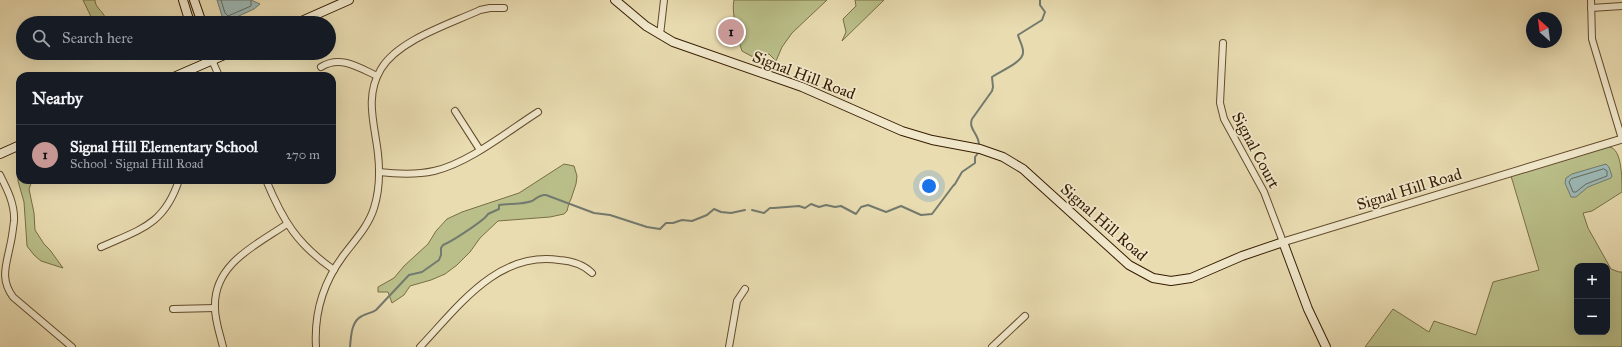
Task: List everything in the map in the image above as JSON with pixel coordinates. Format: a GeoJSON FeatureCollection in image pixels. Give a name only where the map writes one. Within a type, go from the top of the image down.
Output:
{"type":"FeatureCollection","features":[{"type":"Feature","properties":{"kind":"main road"},"geometry":{"type":"LineString","coordinates":[[183,0],[188,16]]}},
{"type":"Feature","properties":{"kind":"main road"},"geometry":{"type":"LineString","coordinates":[[194,0],[200,16]]}},
{"type":"Feature","properties":{"kind":"main road"},"geometry":{"type":"LineString","coordinates":[[313,16],[349,0]]}},
{"type":"Feature","properties":{"kind":"main road","name":"Signal Hill Road"},"geometry":{"type":"LineString","coordinates":[[615,0],[646,26],[660,35],[685,46],[802,87],[902,131],[932,140],[980,149],[1003,157],[1023,169],[1129,265],[1153,278],[1171,281],[1191,278],[1242,256],[1283,242]]}},
{"type":"Feature","properties":{"kind":"main road"},"geometry":{"type":"LineString","coordinates":[[184,72],[206,60]]}},
{"type":"Feature","properties":{"kind":"main road"},"geometry":{"type":"LineString","coordinates":[[0,154],[16,147]]}},
{"type":"Feature","properties":{"kind":"main road"},"geometry":{"type":"LineString","coordinates":[[1283,242],[1308,309],[1326,347]]}},
{"type":"Feature","properties":{"kind":"street"},"geometry":{"type":"LineString","coordinates":[[660,35],[664,0]]}},
{"type":"Feature","properties":{"kind":"street"},"geometry":{"type":"LineString","coordinates":[[1591,0],[1590,8],[1592,39],[1622,139]]}},
{"type":"Feature","properties":{"kind":"street"},"geometry":{"type":"LineString","coordinates":[[1590,8],[1622,6]]}},
{"type":"Feature","properties":{"kind":"street"},"geometry":{"type":"LineString","coordinates":[[316,347],[316,325],[320,300],[324,289],[334,270],[358,238],[372,213],[377,193],[379,172],[378,153],[371,112],[372,91],[377,76],[386,62],[395,53],[413,41],[480,10],[504,8]]}},
{"type":"Feature","properties":{"kind":"street","name":"Signal Court"},"geometry":{"type":"LineString","coordinates":[[1223,43],[1220,103],[1224,119],[1264,192],[1283,242]]}},
{"type":"Feature","properties":{"kind":"street"},"geometry":{"type":"LineString","coordinates":[[213,60],[218,72]]}},
{"type":"Feature","properties":{"kind":"street"},"geometry":{"type":"LineString","coordinates":[[320,67],[330,62],[343,62],[352,64],[377,76]]}},
{"type":"Feature","properties":{"kind":"street"},"geometry":{"type":"LineString","coordinates":[[455,111],[480,150]]}},
{"type":"Feature","properties":{"kind":"street"},"geometry":{"type":"LineString","coordinates":[[379,172],[411,174],[436,171],[459,162],[480,150],[538,112]]}},
{"type":"Feature","properties":{"kind":"street","name":"Signal Hill Road"},"geometry":{"type":"LineString","coordinates":[[1283,242],[1622,139]]}},
{"type":"Feature","properties":{"kind":"street"},"geometry":{"type":"LineString","coordinates":[[0,174],[14,213],[11,245],[4,273],[5,284],[13,297],[72,347]]}},
{"type":"Feature","properties":{"kind":"street"},"geometry":{"type":"LineString","coordinates":[[101,247],[135,232],[156,220],[169,204],[177,184]]}},
{"type":"Feature","properties":{"kind":"street"},"geometry":{"type":"LineString","coordinates":[[268,184],[287,224],[312,253],[334,270]]}},
{"type":"Feature","properties":{"kind":"street"},"geometry":{"type":"LineString","coordinates":[[224,347],[215,308],[217,288],[221,278],[240,255],[287,224]]}},
{"type":"Feature","properties":{"kind":"street"},"geometry":{"type":"LineString","coordinates":[[420,347],[475,289],[495,274],[509,266],[530,260],[554,259],[581,265],[592,273]]}},
{"type":"Feature","properties":{"kind":"street"},"geometry":{"type":"LineString","coordinates":[[729,347],[737,301],[745,289]]}},
{"type":"Feature","properties":{"kind":"street"},"geometry":{"type":"LineString","coordinates":[[173,309],[215,308]]}},
{"type":"Feature","properties":{"kind":"street"},"geometry":{"type":"LineString","coordinates":[[992,347],[1025,316]]}},
{"type":"Feature","properties":{"kind":"green space"},"geometry":{"type":"Polygon","coordinates":[[[83,0],[95,0],[95,3],[104,16],[91,16],[83,0]]]}},
{"type":"Feature","properties":{"kind":"green space"},"geometry":{"type":"Polygon","coordinates":[[[734,0],[827,0],[792,33],[782,47],[776,61],[769,54],[753,57],[742,51],[734,18],[734,0]]]}},
{"type":"Feature","properties":{"kind":"green space"},"geometry":{"type":"Polygon","coordinates":[[[855,0],[884,0],[842,41],[846,32],[843,19],[856,6],[855,0]]]}},
{"type":"Feature","properties":{"kind":"green space"},"geometry":{"type":"Polygon","coordinates":[[[1609,147],[1613,149],[1617,152],[1619,158],[1622,192],[1592,211],[1583,213],[1588,228],[1608,263],[1574,263],[1574,335],[1610,335],[1610,267],[1611,269],[1622,272],[1622,347],[1365,347],[1393,309],[1429,332],[1434,321],[1476,335],[1493,282],[1539,270],[1511,176],[1609,147]]]}},
{"type":"Feature","properties":{"kind":"green space"},"geometry":{"type":"Polygon","coordinates":[[[564,164],[574,166],[577,176],[576,184],[567,211],[564,214],[550,217],[498,221],[480,238],[470,252],[457,265],[445,274],[410,286],[404,295],[392,303],[388,292],[378,292],[378,287],[394,278],[404,266],[428,244],[436,231],[447,219],[462,212],[519,193],[564,164]]]}},
{"type":"Feature","properties":{"kind":"green space"},"geometry":{"type":"Polygon","coordinates":[[[19,184],[31,184],[29,189],[34,213],[35,230],[63,268],[41,261],[27,246],[24,202],[19,184]]]}},
{"type":"Feature","properties":{"kind":"water"},"geometry":{"type":"Polygon","coordinates":[[[217,0],[251,0],[260,4],[254,9],[239,16],[222,16],[217,0]]]}},
{"type":"Feature","properties":{"kind":"water"},"geometry":{"type":"Polygon","coordinates":[[[1606,164],[1609,167],[1612,176],[1611,178],[1588,187],[1576,197],[1571,197],[1565,183],[1566,178],[1572,174],[1606,164]]]}},
{"type":"Feature","properties":{"kind":"waterway"},"geometry":{"type":"LineString","coordinates":[[979,145],[979,141],[971,126],[972,119],[992,91],[992,77],[1016,63],[1020,59],[1023,49],[1018,35],[1042,20],[1045,12],[1040,5],[1040,0]]}},
{"type":"Feature","properties":{"kind":"waterway"},"geometry":{"type":"LineString","coordinates":[[752,210],[764,213],[770,208],[799,206],[805,208],[811,204],[819,207],[826,205],[835,207],[841,206],[856,214],[861,207],[868,205],[886,212],[901,206],[921,215],[932,214],[955,184],[962,172],[975,163],[975,157],[978,153]]}},
{"type":"Feature","properties":{"kind":"waterway"},"geometry":{"type":"LineString","coordinates":[[350,347],[352,330],[358,318],[376,310],[409,275],[422,272],[439,260],[443,245],[467,231],[488,214],[499,209],[499,205],[528,202],[540,196],[546,195],[594,213],[610,215],[647,227],[660,229],[666,223],[673,223],[682,220],[692,221],[707,215],[714,209],[721,212],[731,213],[745,210]]}},
{"type":"Feature","properties":{"kind":"place","name":"Signal Hill Elementary School"},"geometry":{"type":"Point","coordinates":[731,32]}}]}
